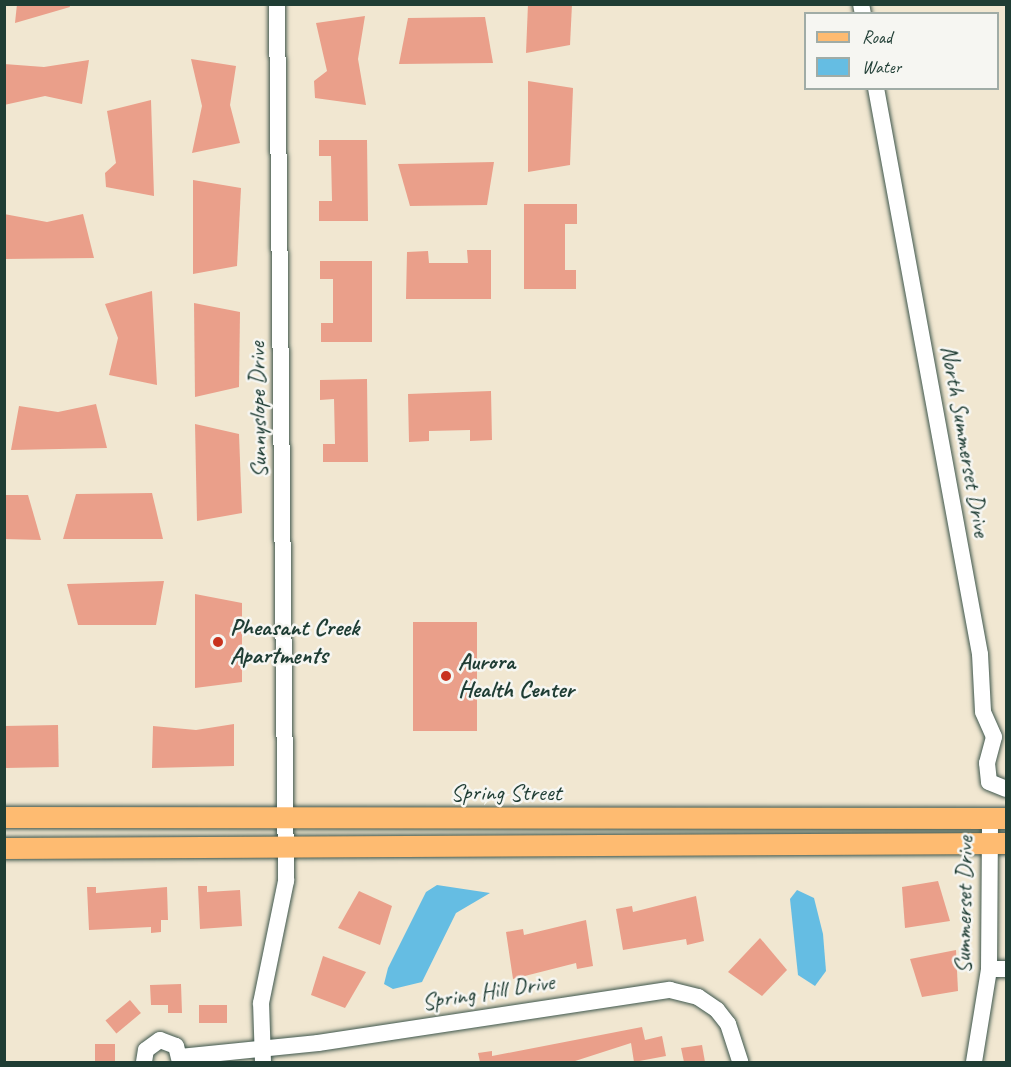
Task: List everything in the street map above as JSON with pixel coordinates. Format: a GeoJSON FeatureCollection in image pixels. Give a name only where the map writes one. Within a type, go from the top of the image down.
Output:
{"type":"FeatureCollection","features":[{"type":"Feature","properties":{"kind":"main road","name":"Spring Street"},"geometry":{"type":"LineString","coordinates":[[4,817],[285,815],[998,818]]}},
{"type":"Feature","properties":{"kind":"main road"},"geometry":{"type":"LineString","coordinates":[[91,848],[93,816]]}},
{"type":"Feature","properties":{"kind":"main road"},"geometry":{"type":"LineString","coordinates":[[4,848],[998,843]]}},
{"type":"Feature","properties":{"kind":"street","name":"Sunnyslope Drive"},"geometry":{"type":"LineString","coordinates":[[263,1057],[261,1003],[281,922],[285,848],[277,4]]}},
{"type":"Feature","properties":{"kind":"street","name":"North Summerset Drive"},"geometry":{"type":"LineString","coordinates":[[876,90],[980,654],[983,712],[1000,740],[987,763],[989,782],[1006,789]]}},
{"type":"Feature","properties":{"kind":"street","name":"Summerset Drive"},"geometry":{"type":"LineString","coordinates":[[974,1062],[989,969],[998,818]]}},
{"type":"Feature","properties":{"kind":"street"},"geometry":{"type":"LineString","coordinates":[[989,969],[1006,969]]}},
{"type":"Feature","properties":{"kind":"street","name":"Spring Hill Drive"},"geometry":{"type":"LineString","coordinates":[[180,1060],[263,1057],[654,991],[682,992],[717,1010],[728,1024],[740,1062]]}},
{"type":"Feature","properties":{"kind":"street"},"geometry":{"type":"LineString","coordinates":[[144,1062],[146,1050],[160,1040],[176,1046],[180,1060]]}},
{"type":"Feature","properties":{"kind":"water"},"geometry":{"type":"Polygon","coordinates":[[[437,885],[490,893],[456,913],[422,982],[393,989],[384,984],[388,968],[426,892],[437,885]]]}},
{"type":"Feature","properties":{"kind":"water"},"geometry":{"type":"Polygon","coordinates":[[[797,890],[814,898],[823,934],[826,971],[815,986],[798,975],[790,899],[797,890]]]}},
{"type":"Feature","properties":{"kind":"building"},"geometry":{"type":"Polygon","coordinates":[[[17,4],[69,4],[70,7],[15,23],[17,4]]]}},
{"type":"Feature","properties":{"kind":"building"},"geometry":{"type":"Polygon","coordinates":[[[528,4],[572,4],[570,45],[526,53],[528,4]]]}},
{"type":"Feature","properties":{"kind":"building"},"geometry":{"type":"Polygon","coordinates":[[[365,16],[358,59],[366,105],[315,98],[314,81],[327,71],[316,23],[365,16]]]}},
{"type":"Feature","properties":{"kind":"building"},"geometry":{"type":"Polygon","coordinates":[[[485,17],[493,63],[399,64],[408,18],[485,17]]]}},
{"type":"Feature","properties":{"kind":"building"},"geometry":{"type":"Polygon","coordinates":[[[191,59],[236,66],[230,105],[240,143],[192,153],[202,106],[191,59]]]}},
{"type":"Feature","properties":{"kind":"building"},"geometry":{"type":"Polygon","coordinates":[[[89,60],[82,104],[45,96],[4,105],[4,64],[44,67],[89,60]]]}},
{"type":"Feature","properties":{"kind":"building"},"geometry":{"type":"Polygon","coordinates":[[[528,81],[573,88],[570,165],[528,172],[528,81]]]}},
{"type":"Feature","properties":{"kind":"building"},"geometry":{"type":"Polygon","coordinates":[[[151,100],[154,196],[106,187],[105,173],[116,163],[107,111],[151,100]]]}},
{"type":"Feature","properties":{"kind":"building"},"geometry":{"type":"Polygon","coordinates":[[[319,140],[367,140],[368,221],[319,221],[319,201],[332,201],[331,156],[319,156],[319,140]]]}},
{"type":"Feature","properties":{"kind":"building"},"geometry":{"type":"Polygon","coordinates":[[[494,162],[487,205],[410,206],[398,164],[494,162]]]}},
{"type":"Feature","properties":{"kind":"building"},"geometry":{"type":"Polygon","coordinates":[[[193,180],[241,188],[237,266],[193,274],[193,180]]]}},
{"type":"Feature","properties":{"kind":"building"},"geometry":{"type":"Polygon","coordinates":[[[524,204],[577,204],[577,224],[565,224],[565,270],[576,270],[576,289],[524,289],[524,204]]]}},
{"type":"Feature","properties":{"kind":"building"},"geometry":{"type":"Polygon","coordinates":[[[4,214],[47,222],[83,214],[94,258],[4,259],[4,214]]]}},
{"type":"Feature","properties":{"kind":"building"},"geometry":{"type":"Polygon","coordinates":[[[467,250],[491,250],[491,299],[406,299],[407,252],[428,251],[429,263],[468,263],[467,250]]]}},
{"type":"Feature","properties":{"kind":"building"},"geometry":{"type":"Polygon","coordinates":[[[320,261],[372,261],[372,342],[321,342],[321,323],[333,323],[333,279],[320,279],[320,261]]]}},
{"type":"Feature","properties":{"kind":"building"},"geometry":{"type":"Polygon","coordinates":[[[152,291],[157,385],[109,375],[118,338],[105,304],[152,291]]]}},
{"type":"Feature","properties":{"kind":"building"},"geometry":{"type":"Polygon","coordinates":[[[194,303],[240,312],[239,387],[195,397],[194,303]]]}},
{"type":"Feature","properties":{"kind":"building"},"geometry":{"type":"Polygon","coordinates":[[[367,379],[368,462],[323,462],[323,444],[335,444],[334,399],[320,400],[320,380],[367,379]]]}},
{"type":"Feature","properties":{"kind":"building"},"geometry":{"type":"Polygon","coordinates":[[[491,391],[492,440],[470,441],[470,430],[429,431],[429,441],[409,442],[408,394],[491,391]]]}},
{"type":"Feature","properties":{"kind":"building"},"geometry":{"type":"Polygon","coordinates":[[[96,404],[107,448],[11,450],[19,406],[58,412],[96,404]]]}},
{"type":"Feature","properties":{"kind":"building"},"geometry":{"type":"Polygon","coordinates":[[[195,424],[239,434],[242,513],[197,521],[195,424]]]}},
{"type":"Feature","properties":{"kind":"building"},"geometry":{"type":"Polygon","coordinates":[[[152,493],[163,539],[63,539],[76,494],[152,493]]]}},
{"type":"Feature","properties":{"kind":"building"},"geometry":{"type":"Polygon","coordinates":[[[4,495],[28,495],[41,540],[4,539],[4,495]]]}},
{"type":"Feature","properties":{"kind":"building","name":"Pheasant Creek Apartments"},"geometry":{"type":"Polygon","coordinates":[[[164,581],[156,625],[78,625],[67,584],[164,581]]]}},
{"type":"Feature","properties":{"kind":"building","name":"Pheasant Creek Apartments"},"geometry":{"type":"Polygon","coordinates":[[[195,594],[242,603],[242,682],[195,688],[195,594]]]}},
{"type":"Feature","properties":{"kind":"building","name":"Aurora Health Center"},"geometry":{"type":"Polygon","coordinates":[[[413,622],[477,622],[477,731],[413,731],[413,622]]]}},
{"type":"Feature","properties":{"kind":"building","name":"Pheasant Creek Apartments"},"geometry":{"type":"Polygon","coordinates":[[[234,724],[234,766],[152,768],[153,726],[196,730],[234,724]]]}},
{"type":"Feature","properties":{"kind":"building"},"geometry":{"type":"Polygon","coordinates":[[[58,725],[59,767],[5,768],[4,726],[58,725]]]}},
{"type":"Feature","properties":{"kind":"building"},"geometry":{"type":"Polygon","coordinates":[[[938,881],[950,921],[905,928],[902,887],[938,881]]]}},
{"type":"Feature","properties":{"kind":"building"},"geometry":{"type":"Polygon","coordinates":[[[198,886],[207,886],[207,892],[240,890],[242,926],[200,929],[198,886]]]}},
{"type":"Feature","properties":{"kind":"building"},"geometry":{"type":"Polygon","coordinates":[[[87,887],[96,887],[96,893],[167,887],[168,920],[161,920],[161,932],[151,933],[151,927],[89,930],[87,887]]]}},
{"type":"Feature","properties":{"kind":"building"},"geometry":{"type":"Polygon","coordinates":[[[359,891],[392,906],[380,945],[338,928],[359,891]]]}},
{"type":"Feature","properties":{"kind":"building"},"geometry":{"type":"Polygon","coordinates":[[[696,896],[704,941],[687,945],[686,939],[623,950],[616,909],[632,906],[633,912],[696,896]]]}},
{"type":"Feature","properties":{"kind":"building"},"geometry":{"type":"Polygon","coordinates":[[[586,920],[593,966],[577,969],[576,963],[513,979],[506,932],[523,929],[524,935],[586,920]]]}},
{"type":"Feature","properties":{"kind":"building"},"geometry":{"type":"Polygon","coordinates":[[[760,938],[787,970],[762,996],[728,972],[760,938]]]}},
{"type":"Feature","properties":{"kind":"building"},"geometry":{"type":"Polygon","coordinates":[[[956,950],[958,991],[922,997],[910,959],[956,950]]]}},
{"type":"Feature","properties":{"kind":"building"},"geometry":{"type":"Polygon","coordinates":[[[323,956],[366,972],[345,1008],[311,995],[323,956]]]}},
{"type":"Feature","properties":{"kind":"building"},"geometry":{"type":"Polygon","coordinates":[[[181,984],[182,1013],[168,1013],[168,1005],[151,1005],[150,985],[181,984]]]}},
{"type":"Feature","properties":{"kind":"building"},"geometry":{"type":"Polygon","coordinates":[[[130,1000],[141,1013],[116,1034],[105,1021],[130,1000]]]}},
{"type":"Feature","properties":{"kind":"building"},"geometry":{"type":"Polygon","coordinates":[[[199,1005],[227,1005],[227,1023],[199,1023],[199,1005]]]}},
{"type":"Feature","properties":{"kind":"building"},"geometry":{"type":"Polygon","coordinates":[[[642,1027],[645,1040],[662,1036],[666,1056],[634,1062],[631,1043],[572,1062],[480,1062],[478,1053],[492,1051],[492,1056],[642,1027]]]}},
{"type":"Feature","properties":{"kind":"building"},"geometry":{"type":"Polygon","coordinates":[[[95,1044],[115,1044],[115,1062],[95,1062],[95,1044]]]}},
{"type":"Feature","properties":{"kind":"building"},"geometry":{"type":"Polygon","coordinates":[[[702,1045],[705,1062],[684,1062],[681,1048],[702,1045]]]}},
{"type":"Feature","properties":{"kind":"place","name":"Pheasant Creek Apartments"},"geometry":{"type":"Point","coordinates":[218,642]}},
{"type":"Feature","properties":{"kind":"place","name":"Aurora Health Center"},"geometry":{"type":"Point","coordinates":[446,676]}}]}
